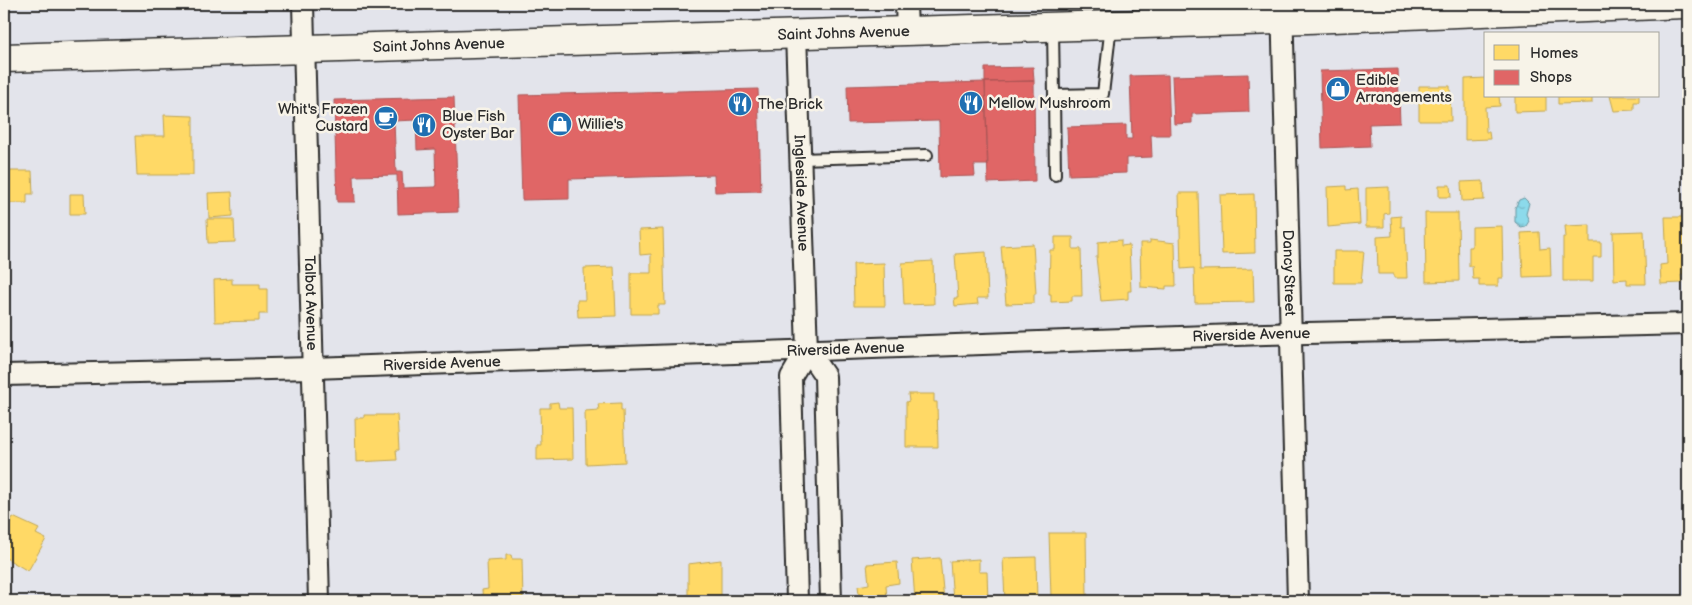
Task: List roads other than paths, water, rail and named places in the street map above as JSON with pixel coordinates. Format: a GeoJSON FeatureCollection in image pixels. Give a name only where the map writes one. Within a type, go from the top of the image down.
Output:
{"type":"FeatureCollection","features":[{"type":"Feature","properties":{"kind":"main road","name":"Saint Johns Avenue"},"geometry":{"type":"LineString","coordinates":[[4,58],[796,34],[907,17],[1053,26],[1111,24],[1282,11],[1684,4]]}},
{"type":"Feature","properties":{"kind":"street","name":"Talbot Avenue"},"geometry":{"type":"LineString","coordinates":[[303,4],[319,601]]}},
{"type":"Feature","properties":{"kind":"street","name":"Dancy Street"},"geometry":{"type":"LineString","coordinates":[[1282,11],[1289,334],[1298,601]]}},
{"type":"Feature","properties":{"kind":"street","name":"Ingleside Avenue"},"geometry":{"type":"LineString","coordinates":[[796,34],[807,350]]}},
{"type":"Feature","properties":{"kind":"street","name":"Riverside Avenue"},"geometry":{"type":"LineString","coordinates":[[4,375],[313,368],[1289,334],[1688,324]]}},
{"type":"Feature","properties":{"kind":"street"},"geometry":{"type":"LineString","coordinates":[[797,601],[791,377],[807,350],[825,376],[831,601]]}},
{"type":"Feature","properties":{"kind":"lane"},"geometry":{"type":"LineString","coordinates":[[1054,95],[1103,94],[1111,24]]}},
{"type":"Feature","properties":{"kind":"lane"},"geometry":{"type":"LineString","coordinates":[[1053,26],[1055,175]]}},
{"type":"Feature","properties":{"kind":"lane"},"geometry":{"type":"LineString","coordinates":[[800,159],[926,155]]}},
{"type":"Feature","properties":{"kind":"water"},"geometry":{"type":"Polygon","coordinates":[[[1524,198],[1529,203],[1526,214],[1529,221],[1526,226],[1521,227],[1515,222],[1515,208],[1519,200],[1524,198]]]}},
{"type":"Feature","properties":{"kind":"place","name":"Edible Arrangements"},"geometry":{"type":"Point","coordinates":[1338,89]}},
{"type":"Feature","properties":{"kind":"place","name":"Mellow Mushroom"},"geometry":{"type":"Point","coordinates":[971,103]}},
{"type":"Feature","properties":{"kind":"place","name":"The Brick"},"geometry":{"type":"Point","coordinates":[740,104]}},
{"type":"Feature","properties":{"kind":"place","name":"Whit's Frozen Custard"},"geometry":{"type":"Point","coordinates":[386,118]}},
{"type":"Feature","properties":{"kind":"place","name":"Willie's"},"geometry":{"type":"Point","coordinates":[560,124]}},
{"type":"Feature","properties":{"kind":"place","name":"Blue Fish Oyster Bar"},"geometry":{"type":"Point","coordinates":[424,125]}}]}
